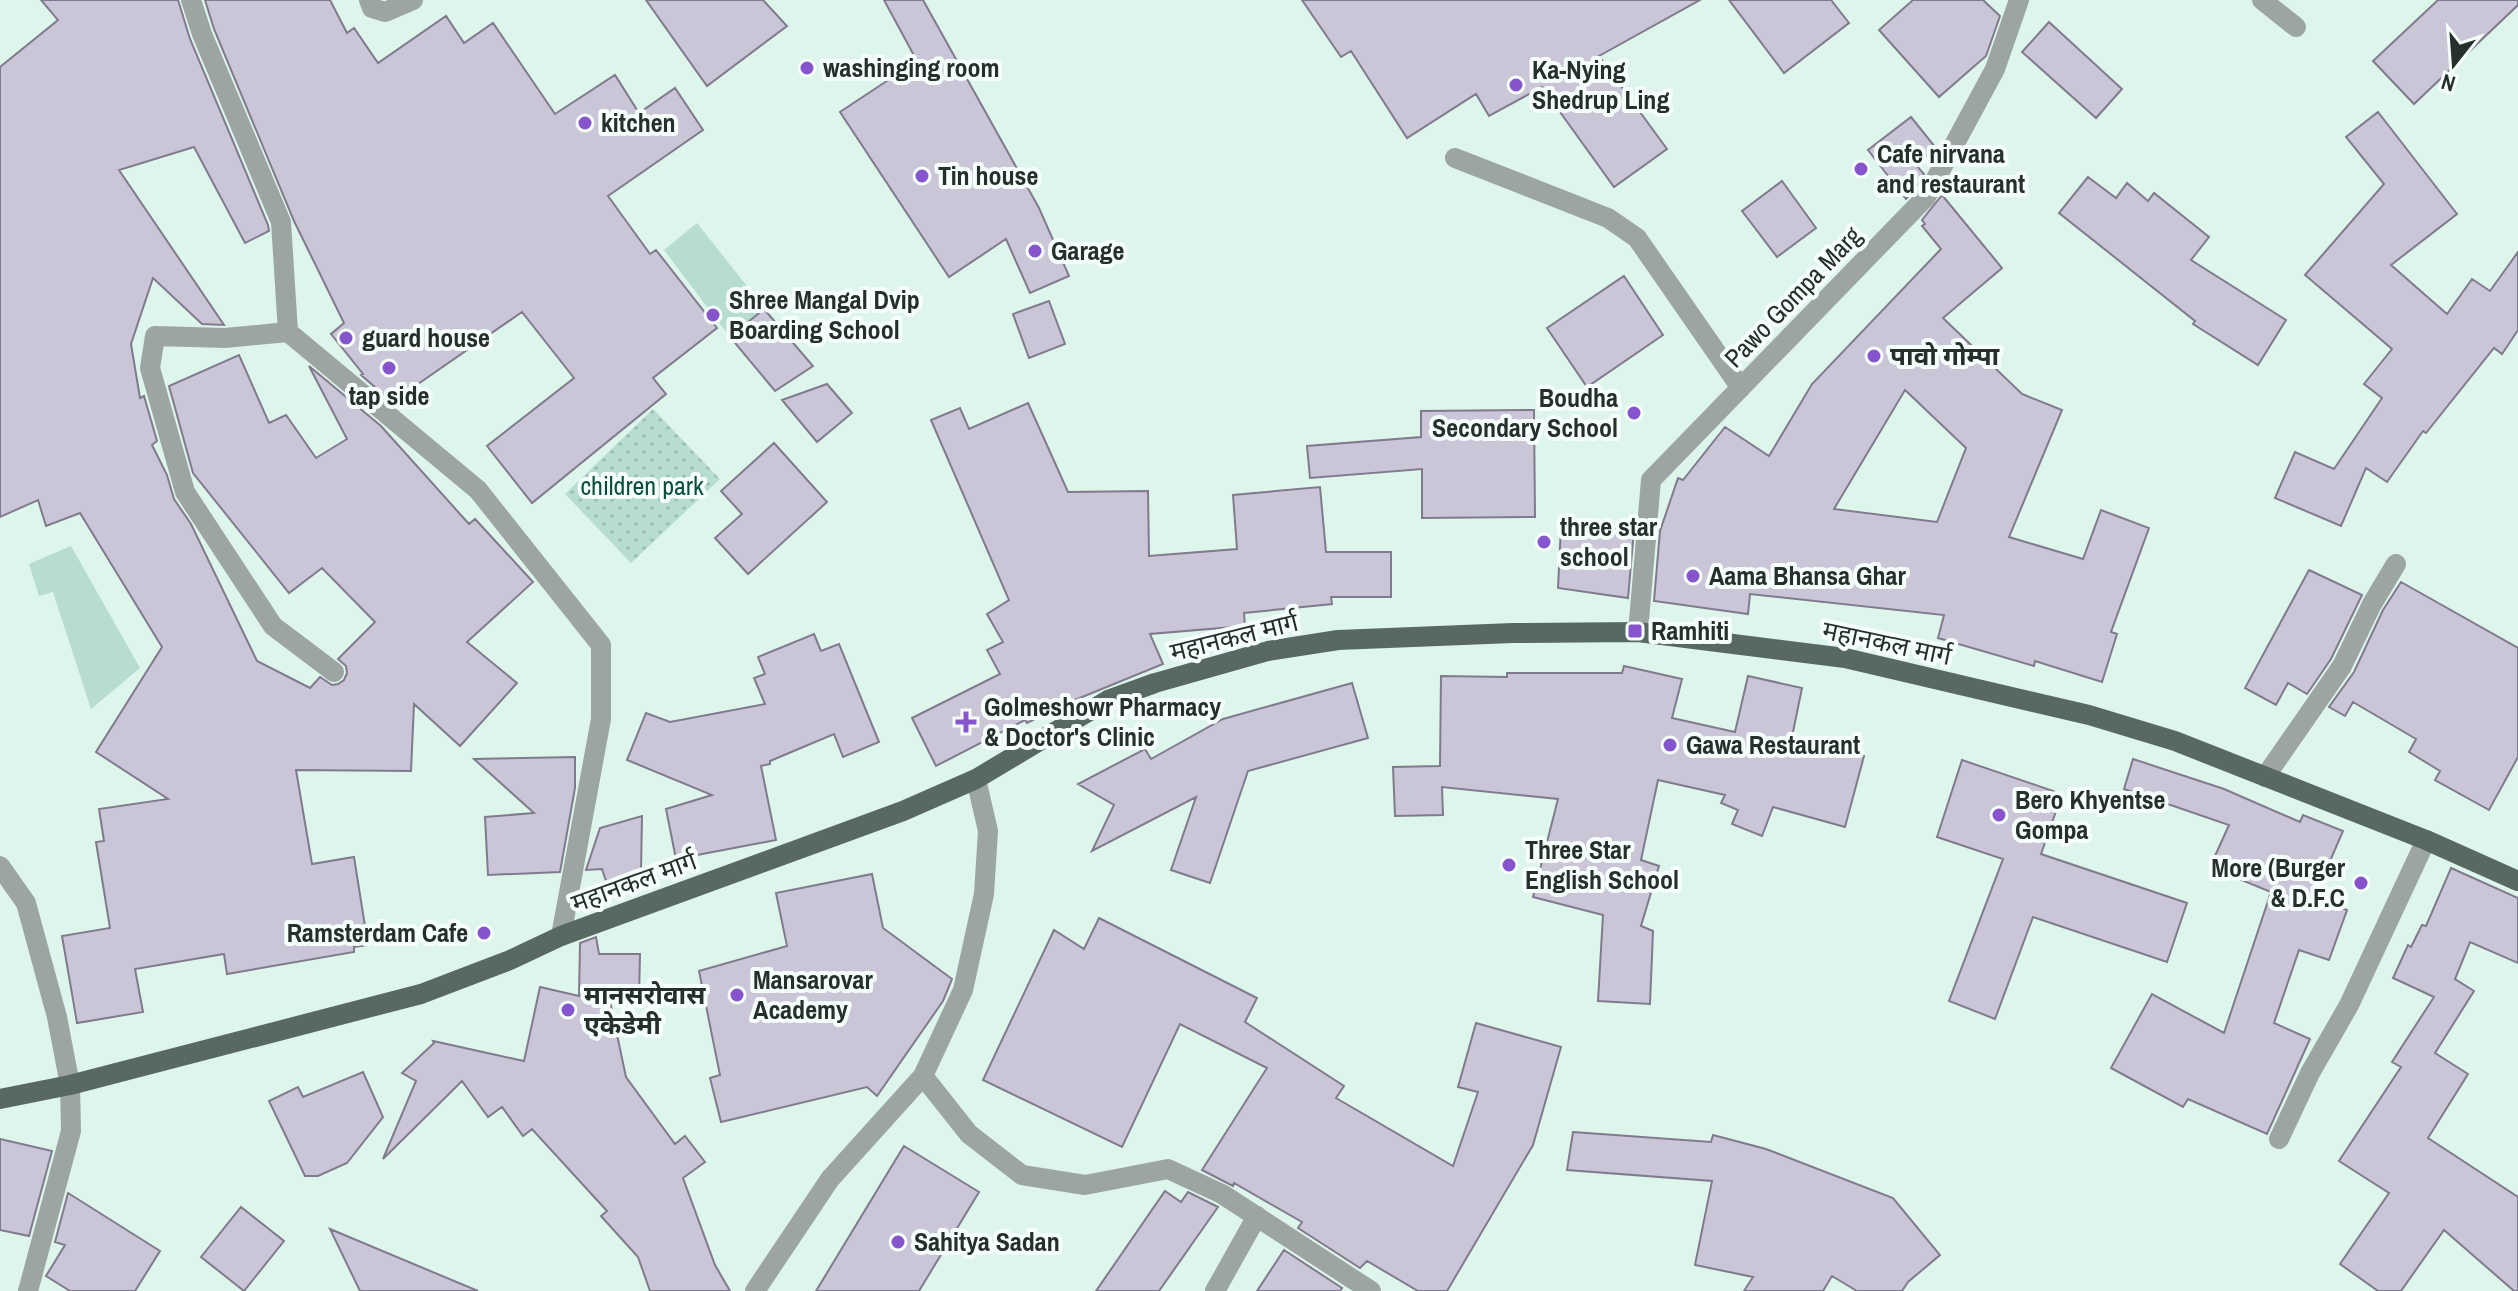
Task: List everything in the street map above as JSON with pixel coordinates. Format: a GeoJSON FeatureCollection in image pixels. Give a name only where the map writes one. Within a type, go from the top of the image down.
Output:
{"type":"FeatureCollection","features":[{"type":"Feature","properties":{"kind":"main road","name":"महानकल मार्ग"},"geometry":{"type":"LineString","coordinates":[[0,1099],[70,1085],[421,994],[510,960],[561,936],[903,811],[976,779],[1108,700],[1155,683],[1268,651],[1338,640],[1638,632],[1845,658],[2089,715],[2175,741],[2426,840],[2518,881]]}},
{"type":"Feature","properties":{"kind":"street"},"geometry":{"type":"LineString","coordinates":[[191,0],[202,34],[281,222],[288,332]]}},
{"type":"Feature","properties":{"kind":"street"},"geometry":{"type":"LineString","coordinates":[[369,0],[372,8],[385,12],[413,0]]}},
{"type":"Feature","properties":{"kind":"street","name":"Pawo Gompa Marg"},"geometry":{"type":"LineString","coordinates":[[1638,632],[1651,480],[1926,197],[1995,69],[2019,0]]}},
{"type":"Feature","properties":{"kind":"street"},"geometry":{"type":"LineString","coordinates":[[2262,0],[2296,27]]}},
{"type":"Feature","properties":{"kind":"street"},"geometry":{"type":"LineString","coordinates":[[1455,158],[1608,218],[1637,238],[1741,388]]}},
{"type":"Feature","properties":{"kind":"street"},"geometry":{"type":"LineString","coordinates":[[334,672],[273,626],[185,492],[150,368],[155,336],[225,338],[288,332],[478,490],[601,645],[601,719],[561,936]]}},
{"type":"Feature","properties":{"kind":"street"},"geometry":{"type":"LineString","coordinates":[[2265,777],[2342,666],[2372,604],[2396,564]]}},
{"type":"Feature","properties":{"kind":"street"},"geometry":{"type":"LineString","coordinates":[[755,1291],[830,1179],[923,1076],[963,990],[984,894],[988,831],[976,779]]}},
{"type":"Feature","properties":{"kind":"street"},"geometry":{"type":"LineString","coordinates":[[2279,1139],[2310,1073],[2349,1005],[2426,840]]}},
{"type":"Feature","properties":{"kind":"street"},"geometry":{"type":"LineString","coordinates":[[0,866],[26,903],[57,1017],[70,1085],[71,1131],[28,1291]]}},
{"type":"Feature","properties":{"kind":"street"},"geometry":{"type":"LineString","coordinates":[[923,1076],[969,1134],[1022,1175],[1085,1185],[1168,1169],[1222,1194],[1371,1291]]}},
{"type":"Feature","properties":{"kind":"street"},"geometry":{"type":"LineString","coordinates":[[1215,1291],[1257,1216]]}},
{"type":"Feature","properties":{"kind":"green space"},"geometry":{"type":"Polygon","coordinates":[[[697,223],[765,309],[730,337],[664,250],[697,223]]]}},
{"type":"Feature","properties":{"kind":"green space","name":"children park"},"geometry":{"type":"Polygon","coordinates":[[[653,409],[720,479],[631,563],[565,494],[653,409]]]}},
{"type":"Feature","properties":{"kind":"green space"},"geometry":{"type":"Polygon","coordinates":[[[71,546],[140,668],[91,709],[53,592],[39,596],[29,564],[71,546]]]}},
{"type":"Feature","properties":{"kind":"building"},"geometry":{"type":"Polygon","coordinates":[[[41,0],[178,0],[190,39],[268,225],[269,231],[245,243],[194,147],[119,170],[224,325],[202,324],[153,278],[131,344],[140,398],[144,396],[157,441],[152,445],[167,475],[174,499],[191,524],[257,661],[310,688],[320,677],[332,685],[338,684],[347,673],[346,666],[338,659],[375,622],[322,568],[289,593],[193,473],[169,386],[239,355],[269,423],[286,415],[316,458],[347,439],[309,366],[381,426],[469,524],[475,519],[533,582],[467,642],[517,683],[460,746],[414,704],[411,771],[296,770],[312,864],[354,857],[368,945],[354,947],[354,952],[227,974],[224,954],[135,969],[143,1012],[77,1023],[62,936],[110,928],[96,842],[104,841],[99,809],[168,799],[96,752],[162,647],[80,513],[46,526],[38,500],[0,517],[0,67],[58,20],[41,0]]]}},
{"type":"Feature","properties":{"kind":"building"},"geometry":{"type":"Polygon","coordinates":[[[205,0],[330,0],[347,33],[354,28],[378,63],[446,16],[464,43],[493,23],[555,114],[615,75],[639,113],[675,88],[703,130],[608,196],[650,254],[656,250],[717,328],[653,378],[666,394],[532,503],[487,446],[574,378],[522,312],[392,402],[361,375],[331,334],[344,323],[294,221],[214,29],[205,0]]]}},
{"type":"Feature","properties":{"kind":"building"},"geometry":{"type":"Polygon","coordinates":[[[646,0],[763,0],[787,26],[707,86],[646,0]]]}},
{"type":"Feature","properties":{"kind":"building"},"geometry":{"type":"Polygon","coordinates":[[[884,0],[923,0],[1039,208],[1069,276],[1030,293],[1006,239],[949,277],[840,112],[917,61],[884,0]]]}},
{"type":"Feature","properties":{"kind":"building"},"geometry":{"type":"Polygon","coordinates":[[[1302,0],[1700,0],[1599,56],[1667,149],[1614,187],[1542,87],[1489,116],[1476,94],[1407,138],[1351,51],[1341,57],[1302,0]]]}},
{"type":"Feature","properties":{"kind":"building"},"geometry":{"type":"Polygon","coordinates":[[[1729,0],[1831,0],[1849,23],[1784,73],[1729,0]]]}},
{"type":"Feature","properties":{"kind":"building"},"geometry":{"type":"Polygon","coordinates":[[[1913,0],[1983,0],[2000,16],[1986,56],[1939,97],[1879,30],[1913,0]]]}},
{"type":"Feature","properties":{"kind":"building"},"geometry":{"type":"Polygon","coordinates":[[[2438,0],[2518,0],[2518,5],[2414,104],[2373,61],[2438,0]]]}},
{"type":"Feature","properties":{"kind":"building"},"geometry":{"type":"Polygon","coordinates":[[[2049,22],[2122,89],[2096,118],[2022,52],[2049,22]]]}},
{"type":"Feature","properties":{"kind":"building"},"geometry":{"type":"Polygon","coordinates":[[[2378,112],[2457,214],[2391,265],[2447,314],[2472,279],[2490,291],[2518,252],[2518,330],[2502,354],[2494,348],[2426,433],[2423,431],[2387,482],[2366,468],[2341,526],[2275,498],[2295,452],[2334,469],[2382,398],[2364,384],[2392,349],[2305,275],[2384,184],[2346,137],[2378,112]]]}},
{"type":"Feature","properties":{"kind":"building"},"geometry":{"type":"Polygon","coordinates":[[[1911,117],[1936,148],[1915,164],[1924,174],[1906,199],[1868,150],[1911,117]]]}},
{"type":"Feature","properties":{"kind":"building"},"geometry":{"type":"Polygon","coordinates":[[[2088,177],[2116,198],[2127,183],[2148,201],[2154,193],[2209,237],[2191,260],[2286,320],[2258,365],[2193,324],[2195,321],[2059,213],[2088,177]]]}},
{"type":"Feature","properties":{"kind":"building"},"geometry":{"type":"Polygon","coordinates":[[[1782,181],[1816,228],[1777,257],[1742,211],[1782,181]]]}},
{"type":"Feature","properties":{"kind":"building"},"geometry":{"type":"Polygon","coordinates":[[[1942,195],[2002,268],[1943,318],[2022,394],[2062,410],[2009,537],[2083,559],[2101,510],[2149,528],[2111,632],[2117,634],[2102,682],[2035,661],[2034,666],[1938,638],[1944,615],[1750,594],[1748,614],[1654,601],[1660,531],[1678,478],[1683,480],[1725,427],[1769,456],[1812,384],[1941,249],[1922,226],[1925,224],[1922,220],[1942,195]],[[1905,390],[1834,509],[1937,522],[1966,448],[1905,390]]]}},
{"type":"Feature","properties":{"kind":"building"},"geometry":{"type":"Polygon","coordinates":[[[1624,276],[1663,335],[1587,387],[1547,328],[1624,276]]]}},
{"type":"Feature","properties":{"kind":"building"},"geometry":{"type":"Polygon","coordinates":[[[1049,301],[1065,344],[1029,358],[1013,314],[1049,301]]]}},
{"type":"Feature","properties":{"kind":"building"},"geometry":{"type":"Polygon","coordinates":[[[764,309],[813,366],[775,391],[730,337],[764,309]]]}},
{"type":"Feature","properties":{"kind":"building"},"geometry":{"type":"Polygon","coordinates":[[[827,384],[852,413],[817,442],[782,400],[827,384]]]}},
{"type":"Feature","properties":{"kind":"building"},"geometry":{"type":"Polygon","coordinates":[[[1028,403],[1068,492],[1148,491],[1149,556],[1237,549],[1233,495],[1320,487],[1326,552],[1391,552],[1391,597],[1331,597],[1332,604],[1244,613],[1245,626],[1150,634],[1163,664],[1027,723],[1025,720],[936,766],[912,718],[1000,674],[987,650],[1003,642],[987,614],[1009,600],[931,420],[960,408],[969,429],[1028,403]]]}},
{"type":"Feature","properties":{"kind":"building"},"geometry":{"type":"Polygon","coordinates":[[[1534,410],[1535,517],[1422,518],[1422,469],[1310,478],[1307,446],[1421,437],[1421,411],[1534,410]]]}},
{"type":"Feature","properties":{"kind":"building"},"geometry":{"type":"Polygon","coordinates":[[[774,443],[827,502],[748,574],[715,538],[742,514],[721,491],[774,443]]]}},
{"type":"Feature","properties":{"kind":"building"},"geometry":{"type":"Polygon","coordinates":[[[1561,526],[1634,530],[1628,598],[1558,588],[1561,526]]]}},
{"type":"Feature","properties":{"kind":"building"},"geometry":{"type":"Polygon","coordinates":[[[2309,570],[2362,595],[2331,659],[2307,694],[2288,683],[2276,705],[2245,688],[2309,570]]]}},
{"type":"Feature","properties":{"kind":"building"},"geometry":{"type":"Polygon","coordinates":[[[2401,582],[2518,648],[2518,757],[2489,810],[2435,780],[2440,771],[2409,752],[2416,739],[2353,702],[2345,716],[2329,707],[2354,672],[2383,610],[2401,582]]]}},
{"type":"Feature","properties":{"kind":"building"},"geometry":{"type":"Polygon","coordinates":[[[814,634],[821,651],[839,644],[879,742],[843,757],[834,734],[761,766],[776,840],[676,859],[666,809],[712,795],[627,760],[646,713],[670,722],[765,704],[754,678],[765,674],[758,657],[814,634]]]}},
{"type":"Feature","properties":{"kind":"building"},"geometry":{"type":"Polygon","coordinates":[[[1624,666],[1682,679],[1672,718],[1735,732],[1748,676],[1802,688],[1792,737],[1864,756],[1845,827],[1773,807],[1762,836],[1732,824],[1738,810],[1721,803],[1725,795],[1658,780],[1641,860],[1659,866],[1641,926],[1653,931],[1650,1004],[1598,1001],[1603,915],[1533,897],[1558,799],[1442,787],[1443,815],[1395,816],[1393,767],[1440,766],[1441,676],[1622,673],[1624,666]]]}},
{"type":"Feature","properties":{"kind":"building"},"geometry":{"type":"Polygon","coordinates":[[[1352,683],[1368,738],[1248,771],[1210,883],[1171,870],[1196,797],[1092,851],[1114,805],[1078,784],[1145,749],[1151,759],[1223,719],[1352,683]]]}},
{"type":"Feature","properties":{"kind":"building"},"geometry":{"type":"Polygon","coordinates":[[[575,757],[575,788],[560,872],[488,875],[485,817],[534,813],[474,759],[575,757]]]}},
{"type":"Feature","properties":{"kind":"building"},"geometry":{"type":"Polygon","coordinates":[[[2133,759],[2224,789],[2300,822],[2303,815],[2343,831],[2314,898],[2347,910],[2329,960],[2299,950],[2274,1023],[2310,1039],[2267,1134],[2188,1099],[2183,1107],[2111,1068],[2152,994],[2224,1033],[2271,892],[2210,867],[2229,825],[2124,789],[2133,759]]]}},
{"type":"Feature","properties":{"kind":"building"},"geometry":{"type":"Polygon","coordinates":[[[1962,760],[2062,794],[2041,854],[2187,903],[2167,962],[2033,917],[1995,1019],[1949,1001],[2003,859],[1937,837],[1962,760]]]}},
{"type":"Feature","properties":{"kind":"building"},"geometry":{"type":"Polygon","coordinates":[[[642,816],[641,871],[606,881],[602,869],[586,870],[600,828],[642,816]]]}},
{"type":"Feature","properties":{"kind":"building"},"geometry":{"type":"Polygon","coordinates":[[[2451,868],[2518,898],[2518,963],[2470,942],[2455,979],[2474,991],[2435,1053],[2468,1074],[2428,1138],[2518,1197],[2518,1291],[2514,1291],[2444,1230],[2401,1291],[2378,1291],[2340,1264],[2389,1193],[2339,1161],[2401,1067],[2392,1062],[2434,997],[2393,978],[2408,945],[2411,947],[2422,925],[2426,926],[2451,868]]]}},
{"type":"Feature","properties":{"kind":"building"},"geometry":{"type":"Polygon","coordinates":[[[872,874],[883,928],[952,979],[943,1001],[877,1096],[867,1087],[721,1122],[710,1078],[720,1075],[699,971],[787,946],[776,893],[872,874]]]}},
{"type":"Feature","properties":{"kind":"building"},"geometry":{"type":"Polygon","coordinates":[[[1099,918],[1257,998],[1245,1022],[1344,1086],[1336,1098],[1453,1166],[1478,1092],[1458,1087],[1476,1023],[1561,1047],[1533,1145],[1447,1291],[1418,1291],[1367,1261],[1360,1268],[1298,1228],[1302,1222],[1234,1183],[1233,1186],[1202,1170],[1267,1068],[1180,1024],[1122,1147],[983,1080],[1054,930],[1084,949],[1099,918]]]}},
{"type":"Feature","properties":{"kind":"building"},"geometry":{"type":"Polygon","coordinates":[[[596,937],[599,954],[640,954],[639,998],[609,997],[626,1077],[675,1144],[685,1136],[705,1162],[683,1178],[715,1265],[730,1291],[650,1291],[638,1257],[601,1216],[607,1211],[532,1129],[523,1136],[502,1107],[488,1117],[462,1081],[383,1159],[416,1081],[402,1073],[433,1041],[524,1061],[540,987],[579,996],[580,943],[596,937]]]}},
{"type":"Feature","properties":{"kind":"building"},"geometry":{"type":"Polygon","coordinates":[[[363,1072],[383,1117],[347,1163],[318,1176],[305,1176],[269,1101],[298,1087],[303,1097],[363,1072]]]}},
{"type":"Feature","properties":{"kind":"building"},"geometry":{"type":"Polygon","coordinates":[[[1573,1132],[1711,1142],[1713,1135],[1766,1149],[1893,1198],[1940,1255],[1908,1282],[1902,1291],[1857,1291],[1832,1276],[1823,1291],[1744,1291],[1753,1277],[1695,1265],[1712,1181],[1567,1170],[1573,1132]]]}},
{"type":"Feature","properties":{"kind":"building"},"geometry":{"type":"Polygon","coordinates":[[[0,1139],[52,1151],[29,1236],[0,1230],[0,1139]]]}},
{"type":"Feature","properties":{"kind":"building","name":"Sahitya Sadan"},"geometry":{"type":"Polygon","coordinates":[[[904,1146],[979,1192],[919,1291],[816,1291],[904,1146]]]}},
{"type":"Feature","properties":{"kind":"building"},"geometry":{"type":"Polygon","coordinates":[[[1165,1191],[1181,1202],[1188,1192],[1218,1207],[1159,1291],[1096,1291],[1165,1191]]]}},
{"type":"Feature","properties":{"kind":"building"},"geometry":{"type":"Polygon","coordinates":[[[68,1193],[160,1251],[135,1291],[70,1291],[46,1276],[65,1245],[55,1242],[68,1193]]]}},
{"type":"Feature","properties":{"kind":"building"},"geometry":{"type":"Polygon","coordinates":[[[241,1207],[284,1241],[244,1291],[201,1257],[241,1207]]]}},
{"type":"Feature","properties":{"kind":"building"},"geometry":{"type":"Polygon","coordinates":[[[330,1229],[478,1291],[360,1291],[330,1229]]]}},
{"type":"Feature","properties":{"kind":"building"},"geometry":{"type":"Polygon","coordinates":[[[1284,1250],[1342,1288],[1340,1291],[1257,1291],[1284,1250]]]}},
{"type":"Feature","properties":{"kind":"place","name":"washinging room"},"geometry":{"type":"Point","coordinates":[807,68]}},
{"type":"Feature","properties":{"kind":"place","name":"Ka-Nying Shedrup Ling"},"geometry":{"type":"Point","coordinates":[1516,85]}},
{"type":"Feature","properties":{"kind":"place","name":"kitchen"},"geometry":{"type":"Point","coordinates":[585,123]}},
{"type":"Feature","properties":{"kind":"place","name":"Cafe nirvana and restaurant"},"geometry":{"type":"Point","coordinates":[1861,169]}},
{"type":"Feature","properties":{"kind":"place","name":"Tin house"},"geometry":{"type":"Point","coordinates":[922,176]}},
{"type":"Feature","properties":{"kind":"place","name":"Garage"},"geometry":{"type":"Point","coordinates":[1035,251]}},
{"type":"Feature","properties":{"kind":"place","name":"Shree Mangal Dvip Boarding School"},"geometry":{"type":"Point","coordinates":[713,315]}},
{"type":"Feature","properties":{"kind":"place","name":"guard house"},"geometry":{"type":"Point","coordinates":[346,338]}},
{"type":"Feature","properties":{"kind":"place","name":"पावो गोम्पा"},"geometry":{"type":"Point","coordinates":[1874,356]}},
{"type":"Feature","properties":{"kind":"place","name":"tap side"},"geometry":{"type":"Point","coordinates":[389,368]}},
{"type":"Feature","properties":{"kind":"place","name":"Boudha Secondary School"},"geometry":{"type":"Point","coordinates":[1634,413]}},
{"type":"Feature","properties":{"kind":"place","name":"three star school"},"geometry":{"type":"Point","coordinates":[1544,542]}},
{"type":"Feature","properties":{"kind":"place","name":"Aama Bhansa Ghar"},"geometry":{"type":"Point","coordinates":[1693,576]}},
{"type":"Feature","properties":{"kind":"place","name":"Ramhiti"},"geometry":{"type":"Point","coordinates":[1635,631]}},
{"type":"Feature","properties":{"kind":"place","name":"Golmeshowr Pharmacy & Doctor's Clinic"},"geometry":{"type":"Point","coordinates":[966,722]}},
{"type":"Feature","properties":{"kind":"place","name":"Gawa Restaurant"},"geometry":{"type":"Point","coordinates":[1670,745]}},
{"type":"Feature","properties":{"kind":"place","name":"Bero Khyentse Gompa"},"geometry":{"type":"Point","coordinates":[1999,815]}},
{"type":"Feature","properties":{"kind":"place","name":"Three Star English School"},"geometry":{"type":"Point","coordinates":[1509,865]}},
{"type":"Feature","properties":{"kind":"place","name":"More (Burger & D.F.C"},"geometry":{"type":"Point","coordinates":[2361,883]}},
{"type":"Feature","properties":{"kind":"place","name":"Ramsterdam Cafe"},"geometry":{"type":"Point","coordinates":[484,933]}},
{"type":"Feature","properties":{"kind":"place","name":"Mansarovar Academy"},"geometry":{"type":"Point","coordinates":[737,995]}},
{"type":"Feature","properties":{"kind":"place","name":"मानसरोवास एकेडेमी"},"geometry":{"type":"Point","coordinates":[568,1010]}},
{"type":"Feature","properties":{"kind":"place","name":"Sahitya Sadan"},"geometry":{"type":"Point","coordinates":[898,1242]}}]}
